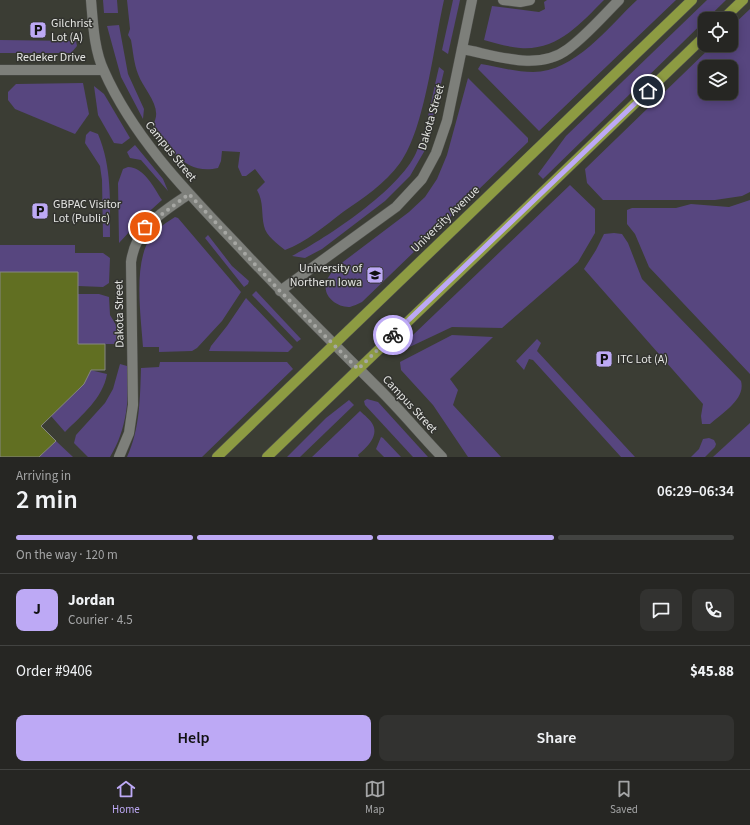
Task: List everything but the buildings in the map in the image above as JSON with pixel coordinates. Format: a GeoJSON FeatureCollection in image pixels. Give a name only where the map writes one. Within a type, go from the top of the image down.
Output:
{"type":"FeatureCollection","features":[{"type":"Feature","properties":{"kind":"main road","name":"University Avenue"},"geometry":{"type":"LineString","coordinates":[[217,457],[692,0]]}},
{"type":"Feature","properties":{"kind":"main road"},"geometry":{"type":"LineString","coordinates":[[730,12],[743,0]]}},
{"type":"Feature","properties":{"kind":"main road"},"geometry":{"type":"LineString","coordinates":[[268,457],[698,43]]}},
{"type":"Feature","properties":{"kind":"street","name":"Campus Street"},"geometry":{"type":"LineString","coordinates":[[91,0],[94,31],[103,70],[121,106],[140,134],[189,194],[280,291],[334,344],[442,457]]}},
{"type":"Feature","properties":{"kind":"street","name":"Dakota Street"},"geometry":{"type":"LineString","coordinates":[[280,291],[396,207],[422,179],[436,153],[442,137],[472,0]]}},
{"type":"Feature","properties":{"kind":"street"},"geometry":{"type":"LineString","coordinates":[[503,0],[520,2],[530,0]]}},
{"type":"Feature","properties":{"kind":"street"},"geometry":{"type":"LineString","coordinates":[[462,49],[520,60],[551,58],[569,49],[619,0]]}},
{"type":"Feature","properties":{"kind":"street","name":"Redeker Drive"},"geometry":{"type":"LineString","coordinates":[[0,70],[103,70]]}},
{"type":"Feature","properties":{"kind":"street","name":"Dakota Street"},"geometry":{"type":"LineString","coordinates":[[119,457],[129,433],[133,405],[131,262],[133,249],[138,236],[145,227],[189,194]]}},
{"type":"Feature","properties":{"kind":"shaded area","name":"University of Northern Iowa"},"geometry":{"type":"Polygon","coordinates":[[[0,0],[750,0],[750,457],[0,457],[0,0]]]}},
{"type":"Feature","properties":{"kind":"shaded area"},"geometry":{"type":"Polygon","coordinates":[[[103,0],[117,0],[118,13],[104,13],[103,0]]]}},
{"type":"Feature","properties":{"kind":"shaded area"},"geometry":{"type":"Polygon","coordinates":[[[127,0],[444,0],[428,85],[416,129],[409,148],[400,163],[388,178],[315,233],[293,247],[285,250],[265,230],[261,199],[257,190],[265,182],[255,169],[246,176],[242,176],[238,167],[240,152],[222,151],[221,161],[218,168],[196,168],[179,158],[152,126],[156,113],[155,106],[138,74],[131,40],[128,35],[130,29],[127,0]]]}},
{"type":"Feature","properties":{"kind":"shaded area"},"geometry":{"type":"Polygon","coordinates":[[[453,0],[460,0],[448,54],[442,50],[453,0]]]}},
{"type":"Feature","properties":{"kind":"shaded area"},"geometry":{"type":"Polygon","coordinates":[[[547,0],[604,0],[577,27],[557,40],[545,45],[533,48],[520,48],[484,40],[492,6],[539,12],[545,9],[544,2],[547,0]]]}},
{"type":"Feature","properties":{"kind":"shaded area"},"geometry":{"type":"Polygon","coordinates":[[[637,0],[676,0],[539,131],[478,69],[481,64],[533,72],[548,70],[563,65],[590,46],[637,0]]]}},
{"type":"Feature","properties":{"kind":"shaded area"},"geometry":{"type":"Polygon","coordinates":[[[707,0],[726,0],[714,12],[698,12],[698,27],[543,179],[538,174],[566,136],[707,0]]]}},
{"type":"Feature","properties":{"kind":"shaded area"},"geometry":{"type":"Polygon","coordinates":[[[750,9],[750,192],[742,196],[715,200],[603,200],[587,183],[585,169],[706,52],[738,52],[738,20],[750,9]]]}},
{"type":"Feature","properties":{"kind":"shaded area"},"geometry":{"type":"Polygon","coordinates":[[[119,25],[128,74],[144,109],[143,119],[121,77],[107,26],[119,25]]]}},
{"type":"Feature","properties":{"kind":"shaded area"},"geometry":{"type":"Polygon","coordinates":[[[0,40],[76,41],[77,46],[71,53],[0,53],[0,40]]]}},
{"type":"Feature","properties":{"kind":"shaded area"},"geometry":{"type":"Polygon","coordinates":[[[439,67],[444,71],[425,150],[410,176],[385,201],[322,249],[305,258],[292,256],[343,225],[379,197],[395,182],[407,167],[416,153],[424,133],[439,67]]]}},
{"type":"Feature","properties":{"kind":"shaded area"},"geometry":{"type":"Polygon","coordinates":[[[468,78],[528,138],[528,142],[362,302],[350,307],[336,304],[329,297],[326,289],[327,280],[335,268],[409,212],[425,197],[437,179],[447,155],[468,78]]]}},
{"type":"Feature","properties":{"kind":"shaded area"},"geometry":{"type":"Polygon","coordinates":[[[83,83],[89,114],[75,134],[15,109],[8,100],[8,92],[16,84],[83,83]]]}},
{"type":"Feature","properties":{"kind":"shaded area"},"geometry":{"type":"Polygon","coordinates":[[[94,86],[104,94],[130,138],[122,144],[114,143],[98,115],[94,86]]]}},
{"type":"Feature","properties":{"kind":"shaded area"},"geometry":{"type":"Polygon","coordinates":[[[90,131],[98,134],[106,159],[109,185],[110,237],[103,237],[102,180],[100,166],[85,143],[86,135],[90,131]]]}},
{"type":"Feature","properties":{"kind":"shaded area"},"geometry":{"type":"Polygon","coordinates":[[[135,145],[163,179],[168,191],[141,160],[130,158],[127,152],[135,145]]]}},
{"type":"Feature","properties":{"kind":"shaded area"},"geometry":{"type":"Polygon","coordinates":[[[128,167],[139,170],[144,174],[162,200],[142,218],[119,243],[118,183],[123,169],[128,167]]]}},
{"type":"Feature","properties":{"kind":"shaded area"},"geometry":{"type":"Polygon","coordinates":[[[570,185],[595,209],[595,233],[578,262],[502,328],[452,327],[399,352],[401,347],[414,334],[570,185]]]}},
{"type":"Feature","properties":{"kind":"shaded area"},"geometry":{"type":"Polygon","coordinates":[[[750,200],[750,374],[649,267],[635,234],[627,224],[627,210],[632,208],[676,208],[691,204],[729,207],[750,200]]]}},
{"type":"Feature","properties":{"kind":"shaded area"},"geometry":{"type":"Polygon","coordinates":[[[175,217],[178,218],[241,292],[222,321],[197,348],[192,351],[159,352],[159,347],[143,347],[139,288],[140,273],[146,245],[153,234],[160,227],[175,217]]]}},
{"type":"Feature","properties":{"kind":"shaded area"},"geometry":{"type":"Polygon","coordinates":[[[604,234],[622,234],[628,243],[642,279],[741,381],[742,388],[737,400],[710,424],[702,424],[701,416],[703,404],[584,269],[604,234]]]}},
{"type":"Feature","properties":{"kind":"shaded area"},"geometry":{"type":"Polygon","coordinates":[[[208,235],[232,266],[249,281],[248,284],[244,287],[205,238],[208,235]]]}},
{"type":"Feature","properties":{"kind":"shaded area"},"geometry":{"type":"Polygon","coordinates":[[[0,245],[75,245],[75,253],[103,253],[110,258],[109,283],[103,287],[78,286],[78,272],[0,272],[0,245]]]}},
{"type":"Feature","properties":{"kind":"shaded area"},"geometry":{"type":"Polygon","coordinates":[[[256,291],[301,339],[297,342],[252,295],[256,291]]]}},
{"type":"Feature","properties":{"kind":"shaded area"},"geometry":{"type":"Polygon","coordinates":[[[78,294],[99,294],[109,297],[110,315],[116,325],[118,341],[114,344],[78,344],[78,294]]]}},
{"type":"Feature","properties":{"kind":"shaded area"},"geometry":{"type":"Polygon","coordinates":[[[246,298],[293,347],[288,352],[209,351],[211,346],[246,298]]]}},
{"type":"Feature","properties":{"kind":"shaded area"},"geometry":{"type":"Polygon","coordinates":[[[452,335],[493,337],[450,379],[458,390],[453,405],[501,457],[468,457],[433,405],[401,370],[400,362],[452,335]]]}},
{"type":"Feature","properties":{"kind":"shaded area"},"geometry":{"type":"Polygon","coordinates":[[[537,339],[541,343],[537,351],[635,457],[621,457],[533,360],[529,359],[524,370],[516,361],[537,339]]]}},
{"type":"Feature","properties":{"kind":"shaded area"},"geometry":{"type":"Polygon","coordinates":[[[160,362],[287,362],[293,369],[202,457],[127,457],[135,436],[137,424],[140,402],[141,368],[159,367],[160,362]]]}},
{"type":"Feature","properties":{"kind":"shaded area"},"geometry":{"type":"Polygon","coordinates":[[[120,364],[127,366],[128,389],[126,413],[120,436],[110,457],[88,457],[74,443],[76,435],[105,403],[113,389],[120,364]]]}},
{"type":"Feature","properties":{"kind":"shaded area"},"geometry":{"type":"Polygon","coordinates":[[[90,370],[107,374],[105,383],[91,406],[65,432],[51,416],[90,370]]]}},
{"type":"Feature","properties":{"kind":"shaded area"},"geometry":{"type":"Polygon","coordinates":[[[367,399],[378,402],[428,457],[413,457],[365,405],[364,401],[367,399]]]}},
{"type":"Feature","properties":{"kind":"shaded area"},"geometry":{"type":"Polygon","coordinates":[[[349,400],[354,405],[300,457],[287,457],[326,418],[349,400]]]}},
{"type":"Feature","properties":{"kind":"shaded area"},"geometry":{"type":"Polygon","coordinates":[[[360,411],[371,421],[374,434],[367,446],[358,455],[359,457],[312,457],[360,411]]]}},
{"type":"Feature","properties":{"kind":"shaded area"},"geometry":{"type":"Polygon","coordinates":[[[750,423],[750,457],[713,457],[750,423]]]}},
{"type":"Feature","properties":{"kind":"shaded area"},"geometry":{"type":"Polygon","coordinates":[[[381,437],[401,457],[384,457],[376,449],[381,437]]]}},
{"type":"Feature","properties":{"kind":"shaded area"},"geometry":{"type":"Polygon","coordinates":[[[709,438],[714,440],[716,444],[715,447],[705,457],[691,457],[699,449],[703,439],[709,438]]]}},
{"type":"Feature","properties":{"kind":"shaded area"},"geometry":{"type":"Polygon","coordinates":[[[56,441],[73,457],[39,457],[56,441]]]}},
{"type":"Feature","properties":{"kind":"way so far"},"geometry":{"type":"LineString","coordinates":[[145,227],[189,194],[280,291],[358,369],[393,335]]}},
{"type":"Feature","properties":{"kind":"place","name":"Gilchrist Lot (A)"},"geometry":{"type":"Point","coordinates":[38,30]}},
{"type":"Feature","properties":{"kind":"place","name":"GBPAC Visitor Lot (Public)"},"geometry":{"type":"Point","coordinates":[40,211]}},
{"type":"Feature","properties":{"kind":"place","name":"University of Northern Iowa"},"geometry":{"type":"Point","coordinates":[375,275]}},
{"type":"Feature","properties":{"kind":"place","name":"ITC Lot (A)"},"geometry":{"type":"Point","coordinates":[604,359]}},
{"type":"Feature","properties":{"kind":"route"},"geometry":{"type":"LineString","coordinates":[[393,335],[648,91]]}}]}
